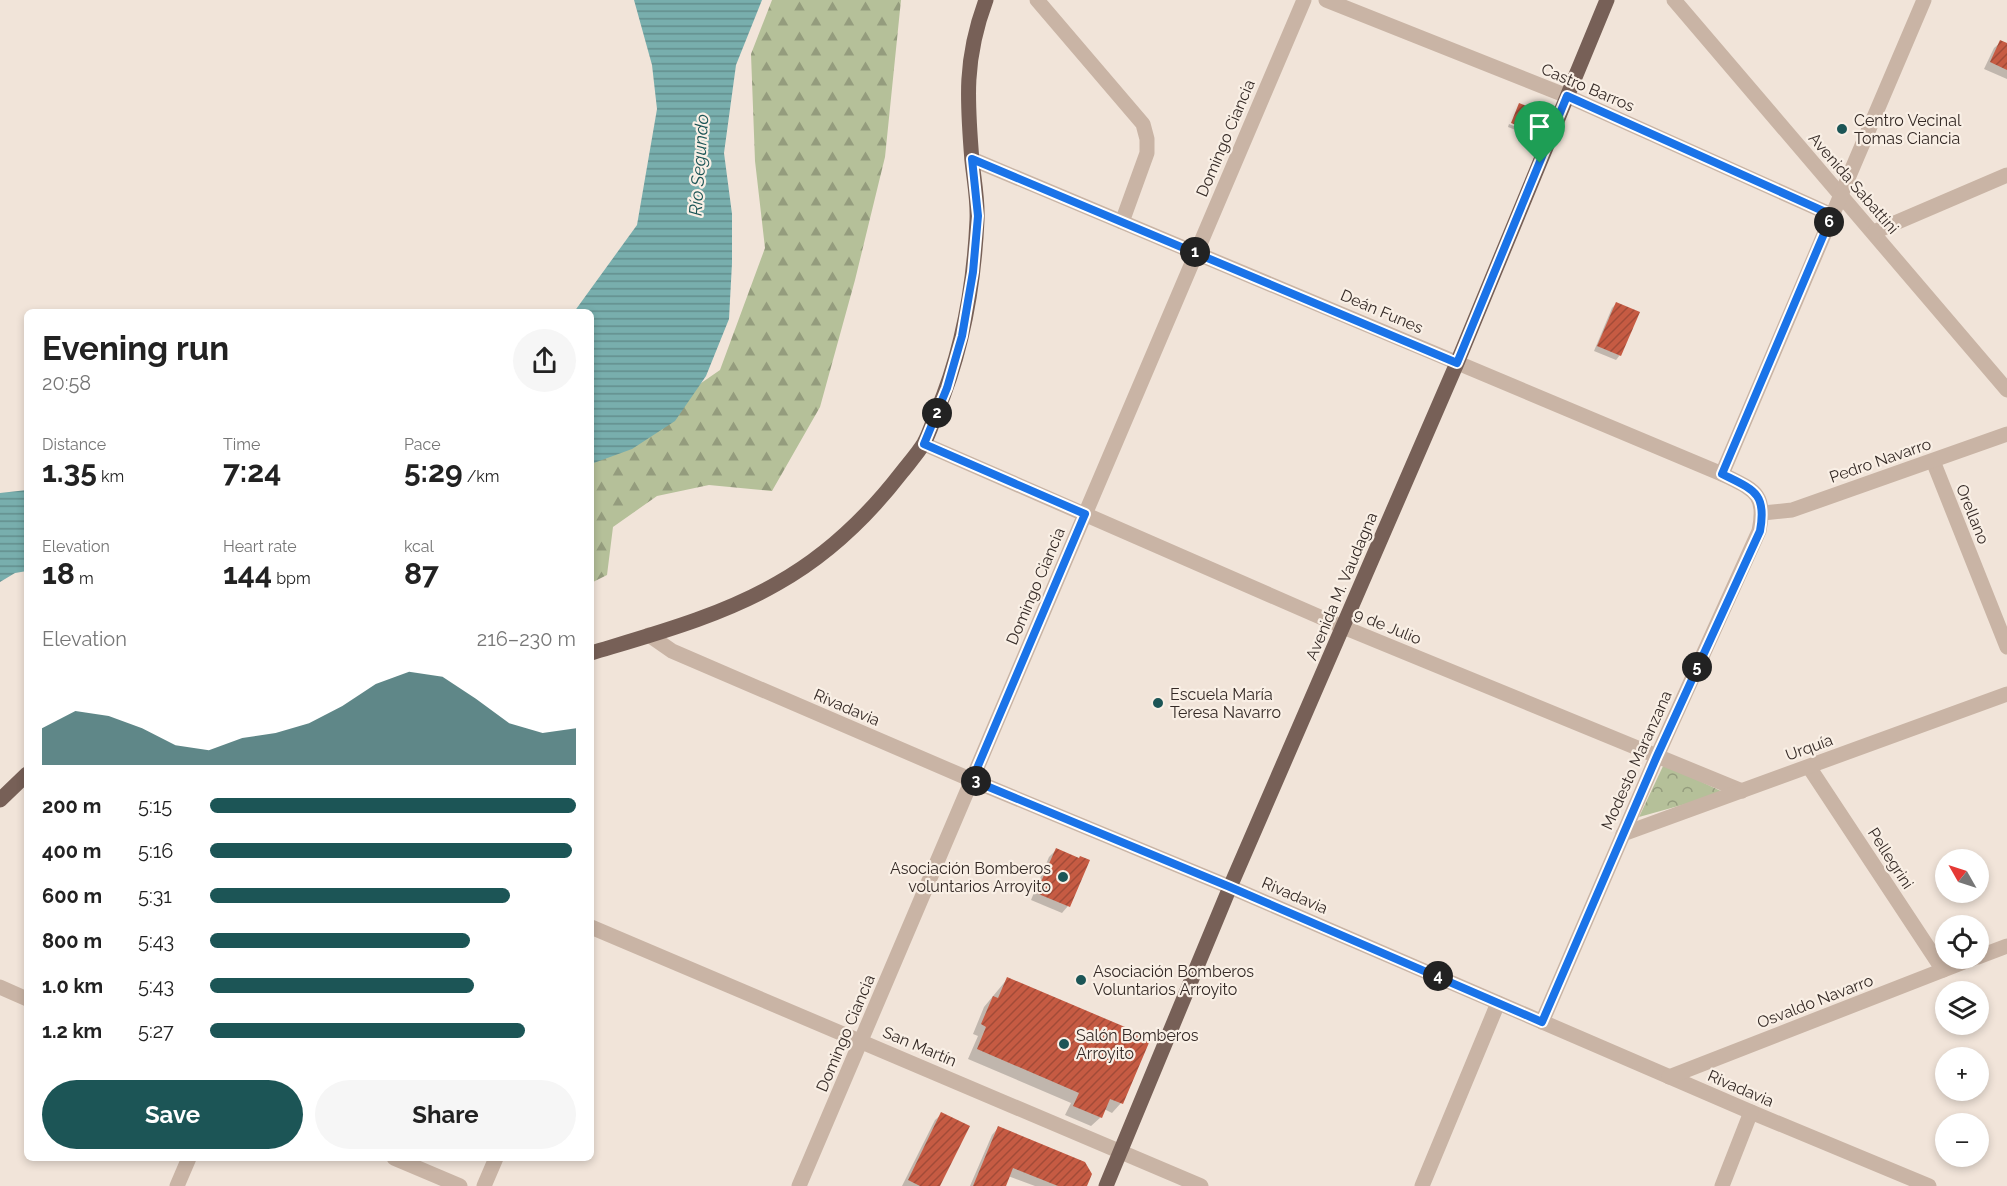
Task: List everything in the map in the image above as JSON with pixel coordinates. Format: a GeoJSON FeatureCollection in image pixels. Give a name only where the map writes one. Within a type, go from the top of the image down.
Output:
{"type":"FeatureCollection","features":[{"type":"Feature","properties":{"kind":"main road"},"geometry":{"type":"LineString","coordinates":[[594,652],[730,606],[776,585],[806,566],[839,540],[885,494],[924,444],[947,388],[962,336],[973,272],[978,216],[967,76],[973,40],[986,0]]}},
{"type":"Feature","properties":{"kind":"main road","name":"Avenida M. Vaudagna"},"geometry":{"type":"LineString","coordinates":[[1106,1186],[1230,887],[1457,363],[1607,0]]}},
{"type":"Feature","properties":{"kind":"main road"},"geometry":{"type":"LineString","coordinates":[[0,800],[24,777]]}},
{"type":"Feature","properties":{"kind":"street"},"geometry":{"type":"LineString","coordinates":[[1036,0],[1143,124],[1147,139],[1147,153],[1122,222]]}},
{"type":"Feature","properties":{"kind":"street","name":"Domingo Ciancia"},"geometry":{"type":"LineString","coordinates":[[800,1186],[1304,0]]}},
{"type":"Feature","properties":{"kind":"street","name":"Castro Barros"},"geometry":{"type":"LineString","coordinates":[[1326,0],[1567,96],[1832,215]]}},
{"type":"Feature","properties":{"kind":"street","name":"Avenida Sabattini"},"geometry":{"type":"LineString","coordinates":[[1674,0],[2007,390]]}},
{"type":"Feature","properties":{"kind":"street"},"geometry":{"type":"LineString","coordinates":[[1722,474],[1924,0]]}},
{"type":"Feature","properties":{"kind":"street","name":"Deán Funes"},"geometry":{"type":"LineString","coordinates":[[972,159],[1722,474],[1749,488],[1759,498],[1763,513]]}},
{"type":"Feature","properties":{"kind":"street"},"geometry":{"type":"LineString","coordinates":[[1874,232],[2007,175]]}},
{"type":"Feature","properties":{"kind":"street","name":"Pedro Navarro"},"geometry":{"type":"LineString","coordinates":[[1763,513],[1792,510],[2007,434]]}},
{"type":"Feature","properties":{"kind":"street","name":"9 de Julio"},"geometry":{"type":"LineString","coordinates":[[924,444],[1342,627],[1742,791]]}},
{"type":"Feature","properties":{"kind":"street","name":"Orellano"},"geometry":{"type":"LineString","coordinates":[[1933,461],[2007,647]]}},
{"type":"Feature","properties":{"kind":"street","name":"Modesto Maranzana"},"geometry":{"type":"LineString","coordinates":[[1542,1022],[1657,756],[1760,531],[1763,513]]}},
{"type":"Feature","properties":{"kind":"street","name":"Rivadavia"},"geometry":{"type":"LineString","coordinates":[[649,635],[672,651],[1929,1186]]}},
{"type":"Feature","properties":{"kind":"street","name":"Urquía"},"geometry":{"type":"LineString","coordinates":[[1623,834],[2007,694]]}},
{"type":"Feature","properties":{"kind":"street","name":"Pellegrini"},"geometry":{"type":"LineString","coordinates":[[1809,766],[1943,970]]}},
{"type":"Feature","properties":{"kind":"street","name":"San Martín"},"geometry":{"type":"LineString","coordinates":[[594,930],[1202,1186]]}},
{"type":"Feature","properties":{"kind":"street"},"geometry":{"type":"LineString","coordinates":[[1989,953],[2007,946]]}},
{"type":"Feature","properties":{"kind":"street","name":"Osvaldo Navarro"},"geometry":{"type":"LineString","coordinates":[[1669,1077],[1943,970]]}},
{"type":"Feature","properties":{"kind":"street"},"geometry":{"type":"LineString","coordinates":[[0,987],[24,998]]}},
{"type":"Feature","properties":{"kind":"street"},"geometry":{"type":"LineString","coordinates":[[1422,1186],[1498,1003]]}},
{"type":"Feature","properties":{"kind":"street"},"geometry":{"type":"LineString","coordinates":[[1722,1186],[1751,1112]]}},
{"type":"Feature","properties":{"kind":"street"},"geometry":{"type":"LineString","coordinates":[[177,1186],[188,1161]]}},
{"type":"Feature","properties":{"kind":"street"},"geometry":{"type":"LineString","coordinates":[[401,1161],[460,1186]]}},
{"type":"Feature","properties":{"kind":"street"},"geometry":{"type":"LineString","coordinates":[[484,1186],[495,1161]]}},
{"type":"Feature","properties":{"kind":"green space"},"geometry":{"type":"Polygon","coordinates":[[[772,0],[901,0],[885,157],[855,280],[820,407],[772,491],[709,485],[657,496],[613,527],[607,575],[594,582],[594,440],[636,428],[720,370],[765,248],[755,161],[751,54],[772,0]]]}},
{"type":"Feature","properties":{"kind":"green space"},"geometry":{"type":"Polygon","coordinates":[[[1664,764],[1725,793],[1639,817],[1664,764]]]}},
{"type":"Feature","properties":{"kind":"water","name":"Río Segundo"},"geometry":{"type":"Polygon","coordinates":[[[634,0],[762,0],[736,65],[724,153],[732,214],[729,319],[706,376],[675,421],[632,449],[594,463],[594,309],[576,309],[637,225],[657,109],[652,65],[634,0]]]}},
{"type":"Feature","properties":{"kind":"water"},"geometry":{"type":"Polygon","coordinates":[[[24,490],[24,572],[15,573],[0,582],[0,493],[24,490]]]}},
{"type":"Feature","properties":{"kind":"building"},"geometry":{"type":"Polygon","coordinates":[[[2000,40],[2007,43],[2007,70],[1990,62],[2000,40]]]}},
{"type":"Feature","properties":{"kind":"building"},"geometry":{"type":"Polygon","coordinates":[[[1519,103],[1544,113],[1536,133],[1511,123],[1519,103]]]}},
{"type":"Feature","properties":{"kind":"building"},"geometry":{"type":"Polygon","coordinates":[[[1616,302],[1640,312],[1621,356],[1597,346],[1616,302]]]}},
{"type":"Feature","properties":{"kind":"building","name":"Asociación Bomberos voluntarios Arroyito"},"geometry":{"type":"Polygon","coordinates":[[[1056,848],[1090,860],[1070,907],[1036,893],[1056,848]]]}},
{"type":"Feature","properties":{"kind":"building","name":"Salón Bomberos Arroyito"},"geometry":{"type":"Polygon","coordinates":[[[1007,977],[1151,1038],[1123,1104],[1110,1099],[1102,1118],[1073,1106],[1079,1093],[977,1049],[986,1027],[981,1024],[993,996],[998,998],[1007,977]]]}},
{"type":"Feature","properties":{"kind":"building"},"geometry":{"type":"Polygon","coordinates":[[[941,1112],[970,1126],[940,1186],[920,1186],[908,1180],[941,1112]]]}},
{"type":"Feature","properties":{"kind":"building"},"geometry":{"type":"Polygon","coordinates":[[[998,1126],[1085,1162],[1092,1174],[1087,1186],[1058,1186],[1013,1168],[1006,1186],[973,1186],[998,1126]]]}},
{"type":"Feature","properties":{"kind":"place","name":"Centro Vecinal Tomas Ciancia"},"geometry":{"type":"Point","coordinates":[1842,129]}},
{"type":"Feature","properties":{"kind":"place","name":"Escuela María Teresa Navarro"},"geometry":{"type":"Point","coordinates":[1158,703]}},
{"type":"Feature","properties":{"kind":"place","name":"Asociación Bomberos voluntarios Arroyito"},"geometry":{"type":"Point","coordinates":[1063,877]}},
{"type":"Feature","properties":{"kind":"place","name":"Asociación Bomberos Voluntarios Arroyito"},"geometry":{"type":"Point","coordinates":[1081,980]}},
{"type":"Feature","properties":{"kind":"place","name":"Salón Bomberos Arroyito"},"geometry":{"type":"Point","coordinates":[1064,1044]}},
{"type":"Feature","properties":{"kind":"route"},"geometry":{"type":"LineString","coordinates":[[1567,96],[1832,215],[1722,474],[1749,488],[1759,498],[1763,513],[1760,531],[1657,756],[1542,1022],[1230,887],[972,780],[1085,514],[924,444],[947,388],[962,336],[973,272],[978,216],[972,159],[1457,363],[1540,163],[1567,96]]}}]}
